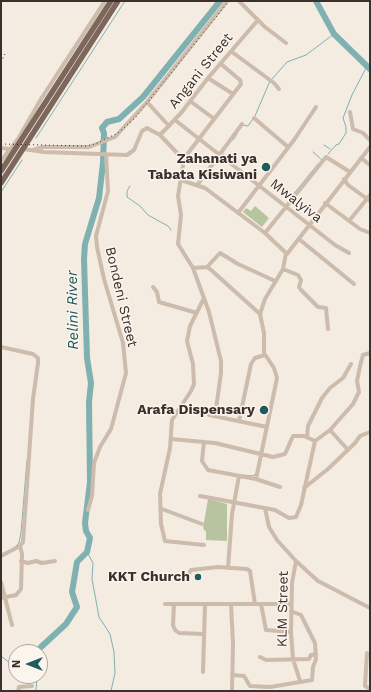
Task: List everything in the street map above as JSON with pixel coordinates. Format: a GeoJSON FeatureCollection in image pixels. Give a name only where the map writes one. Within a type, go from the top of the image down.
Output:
{"type":"FeatureCollection","features":[{"type":"Feature","properties":{"kind":"main road"},"geometry":{"type":"LineString","coordinates":[[1,171],[12,150],[111,1]]}},
{"type":"Feature","properties":{"kind":"main road"},"geometry":{"type":"LineString","coordinates":[[1,183],[118,1]]}},
{"type":"Feature","properties":{"kind":"street"},"geometry":{"type":"LineString","coordinates":[[1,161],[12,150],[41,99],[105,1]]}},
{"type":"Feature","properties":{"kind":"street"},"geometry":{"type":"LineString","coordinates":[[33,150],[43,147],[76,148],[95,145],[115,137],[147,102],[227,1]]}},
{"type":"Feature","properties":{"kind":"street"},"geometry":{"type":"LineString","coordinates":[[239,1],[258,20],[286,43]]}},
{"type":"Feature","properties":{"kind":"street","name":"Angani Street"},"geometry":{"type":"LineString","coordinates":[[160,135],[175,120],[208,78],[232,52],[258,20]]}},
{"type":"Feature","properties":{"kind":"street"},"geometry":{"type":"LineString","coordinates":[[232,52],[274,83],[279,89]]}},
{"type":"Feature","properties":{"kind":"street"},"geometry":{"type":"LineString","coordinates":[[215,416],[222,366],[204,298],[194,268],[178,242],[181,215],[178,196],[182,161],[213,118],[241,83],[220,64]]}},
{"type":"Feature","properties":{"kind":"street"},"geometry":{"type":"LineString","coordinates":[[208,78],[233,94]]}},
{"type":"Feature","properties":{"kind":"street"},"geometry":{"type":"LineString","coordinates":[[190,101],[213,118]]}},
{"type":"Feature","properties":{"kind":"street"},"geometry":{"type":"LineString","coordinates":[[147,102],[169,126]]}},
{"type":"Feature","properties":{"kind":"street"},"geometry":{"type":"LineString","coordinates":[[238,213],[316,107]]}},
{"type":"Feature","properties":{"kind":"street"},"geometry":{"type":"LineString","coordinates":[[350,112],[354,130],[363,133],[370,140]]}},
{"type":"Feature","properties":{"kind":"street"},"geometry":{"type":"LineString","coordinates":[[254,118],[288,147]]}},
{"type":"Feature","properties":{"kind":"street","name":"Mwalyiva"},"geometry":{"type":"LineString","coordinates":[[175,120],[310,226],[335,245],[349,253]]}},
{"type":"Feature","properties":{"kind":"street"},"geometry":{"type":"LineString","coordinates":[[198,184],[242,124]]}},
{"type":"Feature","properties":{"kind":"street"},"geometry":{"type":"LineString","coordinates":[[23,149],[44,152],[124,156],[130,154],[134,150],[142,130],[145,128],[160,135],[170,143],[182,161]]}},
{"type":"Feature","properties":{"kind":"street"},"geometry":{"type":"LineString","coordinates":[[256,479],[277,378],[274,368],[265,355],[260,314],[275,281],[283,269],[286,254],[310,226],[325,203],[370,147]]}},
{"type":"Feature","properties":{"kind":"street"},"geometry":{"type":"LineString","coordinates":[[1,148],[12,150]]}},
{"type":"Feature","properties":{"kind":"street","name":"Bondeni Street"},"geometry":{"type":"LineString","coordinates":[[88,510],[92,496],[94,463],[100,447],[111,430],[126,373],[123,343],[104,279],[97,247],[96,236],[108,191],[105,154]]}},
{"type":"Feature","properties":{"kind":"street"},"geometry":{"type":"LineString","coordinates":[[265,233],[326,157],[329,156],[350,172]]}},
{"type":"Feature","properties":{"kind":"street"},"geometry":{"type":"LineString","coordinates":[[361,158],[370,165]]}},
{"type":"Feature","properties":{"kind":"street"},"geometry":{"type":"LineString","coordinates":[[344,179],[348,185],[369,198],[349,221]]}},
{"type":"Feature","properties":{"kind":"street"},"geometry":{"type":"LineString","coordinates":[[181,180],[198,184],[265,233],[286,254]]}},
{"type":"Feature","properties":{"kind":"street"},"geometry":{"type":"LineString","coordinates":[[325,203],[360,229],[370,233]]}},
{"type":"Feature","properties":{"kind":"street"},"geometry":{"type":"LineString","coordinates":[[299,239],[354,284]]}},
{"type":"Feature","properties":{"kind":"street"},"geometry":{"type":"LineString","coordinates":[[194,268],[207,267],[220,253],[238,264],[275,281]]}},
{"type":"Feature","properties":{"kind":"street"},"geometry":{"type":"LineString","coordinates":[[207,267],[260,314]]}},
{"type":"Feature","properties":{"kind":"street"},"geometry":{"type":"LineString","coordinates":[[283,269],[298,275],[301,280],[299,287],[301,290],[318,307],[326,308],[328,329]]}},
{"type":"Feature","properties":{"kind":"street"},"geometry":{"type":"LineString","coordinates":[[153,288],[157,292],[159,302],[197,313]]}},
{"type":"Feature","properties":{"kind":"street"},"geometry":{"type":"LineString","coordinates":[[204,298],[190,326],[187,341],[193,364],[194,384],[172,420],[161,488],[161,524],[165,541],[204,545]]}},
{"type":"Feature","properties":{"kind":"street"},"geometry":{"type":"LineString","coordinates":[[1,347],[33,354],[38,358],[33,399],[22,542],[20,546],[21,589],[16,595],[2,597]]}},
{"type":"Feature","properties":{"kind":"street"},"geometry":{"type":"LineString","coordinates":[[200,496],[280,511],[289,518],[295,518],[299,513],[314,441],[330,430],[355,402],[359,392],[357,381],[361,362],[364,355],[370,353]]}},
{"type":"Feature","properties":{"kind":"street"},"geometry":{"type":"LineString","coordinates":[[239,421],[251,364],[255,358],[265,355]]}},
{"type":"Feature","properties":{"kind":"street"},"geometry":{"type":"LineString","coordinates":[[307,437],[308,426],[322,398],[327,391],[343,378],[351,364]]}},
{"type":"Feature","properties":{"kind":"street"},"geometry":{"type":"LineString","coordinates":[[209,415],[267,427]]}},
{"type":"Feature","properties":{"kind":"street"},"geometry":{"type":"LineString","coordinates":[[330,430],[348,450]]}},
{"type":"Feature","properties":{"kind":"street"},"geometry":{"type":"LineString","coordinates":[[304,488],[314,482],[348,450],[361,435],[370,432]]}},
{"type":"Feature","properties":{"kind":"street"},"geometry":{"type":"LineString","coordinates":[[170,439],[204,442],[273,456],[285,454],[291,437],[307,437],[314,441]]}},
{"type":"Feature","properties":{"kind":"street"},"geometry":{"type":"LineString","coordinates":[[204,442],[202,461],[206,468],[256,479],[280,487]]}},
{"type":"Feature","properties":{"kind":"street"},"geometry":{"type":"LineString","coordinates":[[228,568],[234,502],[239,476]]}},
{"type":"Feature","properties":{"kind":"street"},"geometry":{"type":"LineString","coordinates":[[265,508],[269,528],[277,540],[296,561],[318,581],[370,608]]}},
{"type":"Feature","properties":{"kind":"street"},"geometry":{"type":"LineString","coordinates":[[162,509],[202,524]]}},
{"type":"Feature","properties":{"kind":"street"},"geometry":{"type":"LineString","coordinates":[[1,556],[20,546]]}},
{"type":"Feature","properties":{"kind":"street"},"geometry":{"type":"LineString","coordinates":[[21,561],[28,563],[36,561],[42,563],[55,561]]}},
{"type":"Feature","properties":{"kind":"street","name":"KLM Street"},"geometry":{"type":"LineString","coordinates":[[296,561],[291,604],[291,632],[293,659],[300,681]]}},
{"type":"Feature","properties":{"kind":"street"},"geometry":{"type":"LineString","coordinates":[[187,577],[191,570],[243,568],[250,571],[255,604]]}},
{"type":"Feature","properties":{"kind":"street"},"geometry":{"type":"LineString","coordinates":[[1,582],[2,597],[12,625]]}},
{"type":"Feature","properties":{"kind":"street"},"geometry":{"type":"LineString","coordinates":[[165,604],[291,604]]}},
{"type":"Feature","properties":{"kind":"street"},"geometry":{"type":"LineString","coordinates":[[174,604],[173,625],[175,630],[180,633],[204,634]]}},
{"type":"Feature","properties":{"kind":"street"},"geometry":{"type":"LineString","coordinates":[[203,672],[205,604]]}},
{"type":"Feature","properties":{"kind":"street"},"geometry":{"type":"LineString","coordinates":[[231,604],[232,691]]}},
{"type":"Feature","properties":{"kind":"street"},"geometry":{"type":"LineString","coordinates":[[261,604],[266,630],[291,632]]}},
{"type":"Feature","properties":{"kind":"street"},"geometry":{"type":"LineString","coordinates":[[233,675],[244,676],[251,686],[274,688],[300,681],[312,680],[316,654],[315,643],[302,618],[298,613],[291,611]]}},
{"type":"Feature","properties":{"kind":"street"},"geometry":{"type":"LineString","coordinates":[[367,653],[365,686],[370,689]]}},
{"type":"Feature","properties":{"kind":"street"},"geometry":{"type":"LineString","coordinates":[[310,659],[311,655],[316,654]]}},
{"type":"Feature","properties":{"kind":"street"},"geometry":{"type":"LineString","coordinates":[[260,657],[266,660],[310,659]]}},
{"type":"Feature","properties":{"kind":"street"},"geometry":{"type":"LineString","coordinates":[[310,659],[313,667]]}},
{"type":"Feature","properties":{"kind":"street"},"geometry":{"type":"LineString","coordinates":[[18,691],[19,687],[32,686]]}},
{"type":"Feature","properties":{"kind":"green space"},"geometry":{"type":"Polygon","coordinates":[[[255,206],[269,218],[262,227],[243,212],[246,208],[251,211],[255,206]]]}},
{"type":"Feature","properties":{"kind":"green space"},"geometry":{"type":"Polygon","coordinates":[[[208,499],[227,504],[227,541],[206,540],[206,532],[203,528],[208,499]]]}},
{"type":"Feature","properties":{"kind":"waterway"},"geometry":{"type":"LineString","coordinates":[[36,138],[125,1]]}},
{"type":"Feature","properties":{"kind":"waterway","name":"Relini River"},"geometry":{"type":"LineString","coordinates":[[44,644],[66,624],[77,607],[72,592],[77,562],[87,552],[90,538],[86,531],[85,523],[90,482],[89,402],[91,383],[87,358],[84,259],[85,244],[99,198],[103,163],[104,133],[102,128],[107,122],[119,119],[143,97],[220,1]]}},
{"type":"Feature","properties":{"kind":"waterway"},"geometry":{"type":"LineString","coordinates":[[316,1],[334,34],[370,69]]}},
{"type":"Feature","properties":{"kind":"waterway"},"geometry":{"type":"LineString","coordinates":[[272,79],[287,62],[306,55],[334,34]]}},
{"type":"Feature","properties":{"kind":"waterway"},"geometry":{"type":"LineString","coordinates":[[328,154],[336,145],[339,144],[346,133],[343,118],[352,95],[367,66]]}},
{"type":"Feature","properties":{"kind":"waterway"},"geometry":{"type":"LineString","coordinates":[[255,116],[270,81]]}},
{"type":"Feature","properties":{"kind":"waterway"},"geometry":{"type":"LineString","coordinates":[[243,125],[248,126],[253,119]]}},
{"type":"Feature","properties":{"kind":"waterway"},"geometry":{"type":"LineString","coordinates":[[233,140],[237,134]]}},
{"type":"Feature","properties":{"kind":"waterway"},"geometry":{"type":"LineString","coordinates":[[324,145],[330,149]]}},
{"type":"Feature","properties":{"kind":"waterway"},"geometry":{"type":"LineString","coordinates":[[313,152],[322,160]]}},
{"type":"Feature","properties":{"kind":"waterway"},"geometry":{"type":"LineString","coordinates":[[223,154],[234,162]]}},
{"type":"Feature","properties":{"kind":"waterway"},"geometry":{"type":"LineString","coordinates":[[1,192],[22,160]]}},
{"type":"Feature","properties":{"kind":"waterway"},"geometry":{"type":"LineString","coordinates":[[292,196],[318,164]]}},
{"type":"Feature","properties":{"kind":"waterway"},"geometry":{"type":"LineString","coordinates":[[130,186],[127,191],[127,197],[140,206],[148,215],[168,226],[171,230]]}},
{"type":"Feature","properties":{"kind":"waterway"},"geometry":{"type":"LineString","coordinates":[[15,547],[19,543],[21,533],[27,460]]}},
{"type":"Feature","properties":{"kind":"waterway"},"geometry":{"type":"LineString","coordinates":[[243,475],[253,476],[255,474]]}},
{"type":"Feature","properties":{"kind":"waterway"},"geometry":{"type":"LineString","coordinates":[[87,552],[93,563],[92,579],[99,617],[110,634],[114,652],[115,673],[111,691]]}},
{"type":"Feature","properties":{"kind":"waterway"},"geometry":{"type":"LineString","coordinates":[[1,656],[8,662]]}},
{"type":"Feature","properties":{"kind":"waterway"},"geometry":{"type":"LineString","coordinates":[[36,684],[36,691]]}},
{"type":"Feature","properties":{"kind":"railway"},"geometry":{"type":"LineString","coordinates":[[1,144],[85,146],[95,144],[118,133],[135,118],[229,1]]}},
{"type":"Feature","properties":{"kind":"railway"},"geometry":{"type":"LineString","coordinates":[[1,62],[5,54]]}},
{"type":"Feature","properties":{"kind":"place","name":"Zahanati ya Tabata Kisiwani"},"geometry":{"type":"Point","coordinates":[266,167]}},
{"type":"Feature","properties":{"kind":"place","name":"Arafa Dispensary"},"geometry":{"type":"Point","coordinates":[264,410]}},
{"type":"Feature","properties":{"kind":"place","name":"KKT Church"},"geometry":{"type":"Point","coordinates":[198,577]}}]}
